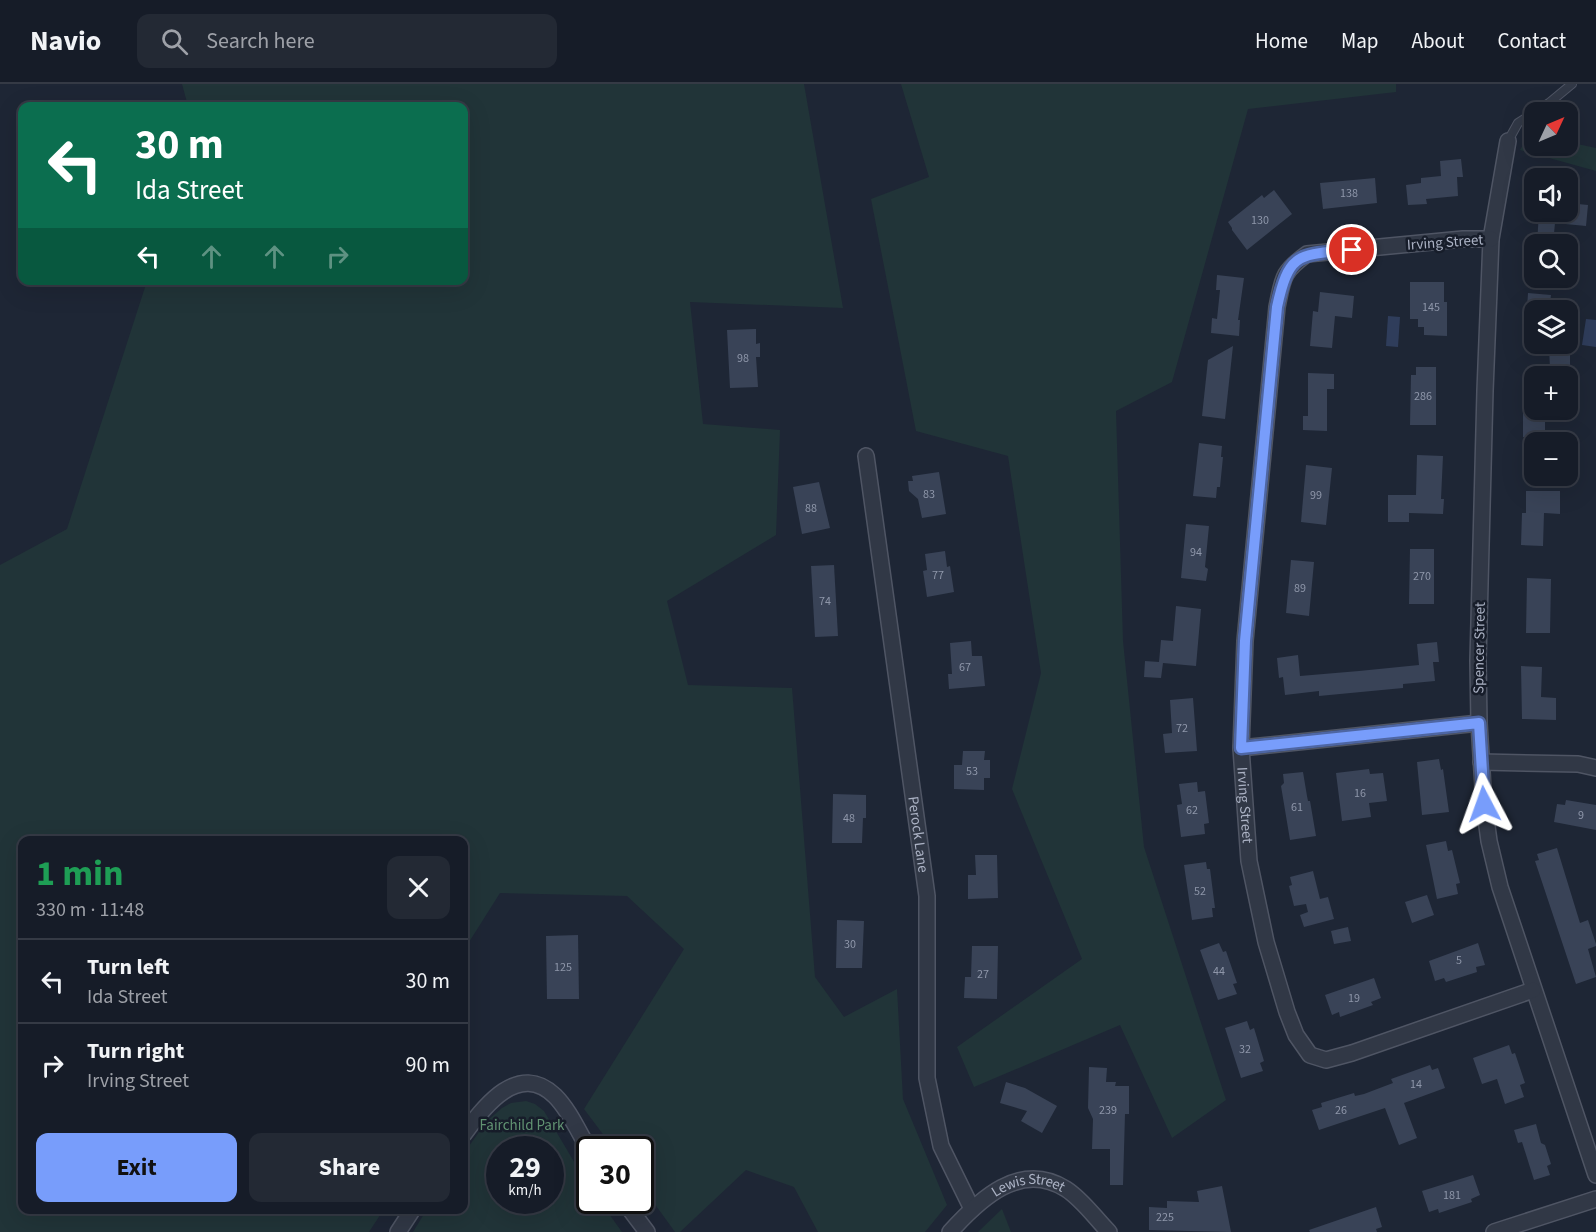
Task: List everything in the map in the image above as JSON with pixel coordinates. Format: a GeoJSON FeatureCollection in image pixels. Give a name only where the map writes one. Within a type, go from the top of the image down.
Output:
{"type":"FeatureCollection","features":[{"type":"Feature","properties":{"kind":"street","name":"Spencer Street"},"geometry":{"type":"LineString","coordinates":[[1508,141],[1491,239],[1484,402],[1479,723],[1484,804],[1500,887],[1596,1175]]}},
{"type":"Feature","properties":{"kind":"street","name":"Irving Street"},"geometry":{"type":"LineString","coordinates":[[1491,239],[1463,239],[1307,254],[1289,267],[1282,281],[1277,307],[1245,641],[1241,748],[1249,861],[1266,942],[1290,1020],[1296,1035],[1310,1055],[1326,1059],[1352,1053],[1533,990]]}},
{"type":"Feature","properties":{"kind":"street","name":"Perock Lane"},"geometry":{"type":"LineString","coordinates":[[866,456],[927,896],[927,1078],[940,1146],[972,1209]]}},
{"type":"Feature","properties":{"kind":"street"},"geometry":{"type":"LineString","coordinates":[[1241,748],[1479,723]]}},
{"type":"Feature","properties":{"kind":"street"},"geometry":{"type":"LineString","coordinates":[[1481,762],[1578,764],[1596,768]]}},
{"type":"Feature","properties":{"kind":"street"},"geometry":{"type":"LineString","coordinates":[[468,1129],[496,1095],[510,1087],[522,1084],[536,1085],[546,1089],[560,1102],[581,1136]]}},
{"type":"Feature","properties":{"kind":"street","name":"Lewis Street"},"geometry":{"type":"LineString","coordinates":[[950,1232],[986,1197],[1006,1186],[1022,1180],[1034,1179],[1047,1181],[1067,1190],[1109,1232]]}},
{"type":"Feature","properties":{"kind":"street"},"geometry":{"type":"LineString","coordinates":[[1494,1232],[1596,1199]]}},
{"type":"Feature","properties":{"kind":"street"},"geometry":{"type":"LineString","coordinates":[[398,1232],[410,1214]]}},
{"type":"Feature","properties":{"kind":"street"},"geometry":{"type":"LineString","coordinates":[[634,1214],[647,1232]]}},
{"type":"Feature","properties":{"kind":"lane"},"geometry":{"type":"LineString","coordinates":[[1508,141],[1518,123],[1549,103],[1572,84]]}},
{"type":"Feature","properties":{"kind":"green space"},"geometry":{"type":"Polygon","coordinates":[[[182,84],[804,84],[843,308],[690,302],[703,424],[780,430],[776,535],[667,601],[688,685],[792,688],[815,977],[844,1017],[897,989],[903,1099],[947,1205],[925,1232],[818,1232],[794,1187],[746,1170],[680,1232],[675,1232],[654,1203],[654,1136],[604,1136],[584,1109],[684,949],[627,896],[500,893],[468,944],[468,836],[18,836],[18,1214],[381,1214],[369,1232],[0,1232],[0,565],[67,529],[146,285],[468,285],[468,102],[187,102],[182,84]]]}},
{"type":"Feature","properties":{"kind":"green space"},"geometry":{"type":"Polygon","coordinates":[[[901,84],[1396,84],[1396,92],[1248,109],[1172,382],[1116,411],[1123,641],[1144,847],[1226,1100],[1172,1138],[1120,1025],[974,1087],[957,1047],[1082,959],[1012,789],[1041,673],[1008,456],[916,431],[871,199],[929,177],[901,84]]]}},
{"type":"Feature","properties":{"kind":"green space"},"geometry":{"type":"Polygon","coordinates":[[[1578,144],[1596,148],[1596,171],[1542,156],[1578,156],[1578,144]]]}},
{"type":"Feature","properties":{"kind":"green space","name":"Fairchild Park"},"geometry":{"type":"Polygon","coordinates":[[[526,1101],[544,1111],[559,1136],[486,1136],[486,1214],[564,1214],[564,1145],[576,1165],[576,1214],[609,1214],[622,1232],[413,1232],[424,1214],[468,1214],[468,1147],[487,1121],[511,1103],[526,1101]]]}},
{"type":"Feature","properties":{"kind":"green space"},"geometry":{"type":"Polygon","coordinates":[[[1002,1209],[1011,1232],[978,1232],[1002,1209]]]}},
{"type":"Feature","properties":{"kind":"water"},"geometry":{"type":"Polygon","coordinates":[[[1388,316],[1400,317],[1398,347],[1386,346],[1388,316]]]}},
{"type":"Feature","properties":{"kind":"water"},"geometry":{"type":"Polygon","coordinates":[[[1586,319],[1596,320],[1596,347],[1582,345],[1586,319]]]}},
{"type":"Feature","properties":{"kind":"building"},"geometry":{"type":"Polygon","coordinates":[[[1461,159],[1463,177],[1457,177],[1458,196],[1426,199],[1427,204],[1408,205],[1406,185],[1421,183],[1421,178],[1441,176],[1440,161],[1461,159]]]}},
{"type":"Feature","properties":{"kind":"building"},"geometry":{"type":"Polygon","coordinates":[[[1375,178],[1377,203],[1323,209],[1320,183],[1375,178]]]}},
{"type":"Feature","properties":{"kind":"building"},"geometry":{"type":"Polygon","coordinates":[[[1274,190],[1292,214],[1247,250],[1228,222],[1262,195],[1264,198],[1274,190]]]}},
{"type":"Feature","properties":{"kind":"building"},"geometry":{"type":"Polygon","coordinates":[[[1578,204],[1588,205],[1586,226],[1555,223],[1554,234],[1538,234],[1538,222],[1578,222],[1578,204]]]}},
{"type":"Feature","properties":{"kind":"building"},"geometry":{"type":"Polygon","coordinates":[[[1217,275],[1244,278],[1238,320],[1240,320],[1239,336],[1211,333],[1212,318],[1217,319],[1220,290],[1216,290],[1217,275]]]}},
{"type":"Feature","properties":{"kind":"building"},"geometry":{"type":"Polygon","coordinates":[[[1410,282],[1444,282],[1444,302],[1447,302],[1447,336],[1424,335],[1424,327],[1418,327],[1418,319],[1410,319],[1410,282]]]}},
{"type":"Feature","properties":{"kind":"building"},"geometry":{"type":"Polygon","coordinates":[[[1320,292],[1354,296],[1352,318],[1335,316],[1332,348],[1310,346],[1313,311],[1318,312],[1320,292]]]}},
{"type":"Feature","properties":{"kind":"building"},"geometry":{"type":"Polygon","coordinates":[[[1528,293],[1551,295],[1550,300],[1528,300],[1528,293]]]}},
{"type":"Feature","properties":{"kind":"building"},"geometry":{"type":"Polygon","coordinates":[[[756,329],[756,344],[760,343],[760,357],[756,357],[758,387],[730,388],[727,330],[756,329]]]}},
{"type":"Feature","properties":{"kind":"building"},"geometry":{"type":"Polygon","coordinates":[[[1233,346],[1225,419],[1202,416],[1208,360],[1233,346]]]}},
{"type":"Feature","properties":{"kind":"building"},"geometry":{"type":"Polygon","coordinates":[[[1549,354],[1570,354],[1570,366],[1550,366],[1549,354]]]}},
{"type":"Feature","properties":{"kind":"building"},"geometry":{"type":"Polygon","coordinates":[[[1416,367],[1436,367],[1436,425],[1410,425],[1411,375],[1416,375],[1416,367]]]}},
{"type":"Feature","properties":{"kind":"building"},"geometry":{"type":"Polygon","coordinates":[[[1308,373],[1334,374],[1334,389],[1327,389],[1327,431],[1303,430],[1303,416],[1308,416],[1308,373]]]}},
{"type":"Feature","properties":{"kind":"building"},"geometry":{"type":"Polygon","coordinates":[[[1523,410],[1524,420],[1545,420],[1545,432],[1524,432],[1523,437],[1523,410]]]}},
{"type":"Feature","properties":{"kind":"building"},"geometry":{"type":"Polygon","coordinates":[[[1199,443],[1222,446],[1220,487],[1217,487],[1216,498],[1193,496],[1199,443]]]}},
{"type":"Feature","properties":{"kind":"building"},"geometry":{"type":"Polygon","coordinates":[[[1417,455],[1443,456],[1441,499],[1444,499],[1443,514],[1409,513],[1409,522],[1388,522],[1388,495],[1416,495],[1417,455]]]}},
{"type":"Feature","properties":{"kind":"building"},"geometry":{"type":"Polygon","coordinates":[[[1306,465],[1332,468],[1326,525],[1301,522],[1306,465]]]}},
{"type":"Feature","properties":{"kind":"building"},"geometry":{"type":"Polygon","coordinates":[[[939,472],[946,514],[922,518],[918,499],[909,491],[908,481],[913,481],[912,476],[939,472]]]}},
{"type":"Feature","properties":{"kind":"building"},"geometry":{"type":"Polygon","coordinates":[[[819,482],[830,528],[802,534],[793,487],[819,482]]]}},
{"type":"Feature","properties":{"kind":"building"},"geometry":{"type":"Polygon","coordinates":[[[1526,491],[1560,491],[1560,514],[1544,513],[1543,546],[1521,545],[1522,513],[1526,513],[1526,491]]]}},
{"type":"Feature","properties":{"kind":"building"},"geometry":{"type":"Polygon","coordinates":[[[1186,524],[1209,526],[1206,581],[1181,578],[1186,524]]]}},
{"type":"Feature","properties":{"kind":"building"},"geometry":{"type":"Polygon","coordinates":[[[1410,549],[1434,549],[1434,604],[1409,604],[1410,549]]]}},
{"type":"Feature","properties":{"kind":"building"},"geometry":{"type":"Polygon","coordinates":[[[945,551],[954,592],[927,597],[923,571],[927,570],[925,554],[945,551]]]}},
{"type":"Feature","properties":{"kind":"building"},"geometry":{"type":"Polygon","coordinates":[[[1291,560],[1314,562],[1309,616],[1286,613],[1291,560]]]}},
{"type":"Feature","properties":{"kind":"building"},"geometry":{"type":"Polygon","coordinates":[[[834,565],[838,636],[815,637],[811,566],[834,565]]]}},
{"type":"Feature","properties":{"kind":"building"},"geometry":{"type":"Polygon","coordinates":[[[1527,578],[1551,579],[1550,633],[1526,633],[1527,578]]]}},
{"type":"Feature","properties":{"kind":"building"},"geometry":{"type":"Polygon","coordinates":[[[1176,606],[1201,609],[1196,666],[1163,663],[1161,678],[1144,677],[1145,661],[1159,662],[1161,640],[1173,641],[1176,606]]]}},
{"type":"Feature","properties":{"kind":"building"},"geometry":{"type":"Polygon","coordinates":[[[971,641],[972,656],[982,656],[985,686],[949,689],[948,674],[952,674],[950,643],[971,641]]]}},
{"type":"Feature","properties":{"kind":"building"},"geometry":{"type":"Polygon","coordinates":[[[1437,642],[1439,662],[1433,662],[1435,681],[1403,684],[1403,688],[1319,696],[1319,691],[1285,695],[1283,677],[1279,678],[1277,658],[1298,655],[1300,676],[1419,665],[1417,644],[1437,642]]]}},
{"type":"Feature","properties":{"kind":"building"},"geometry":{"type":"Polygon","coordinates":[[[1521,666],[1542,667],[1541,697],[1556,698],[1556,720],[1522,719],[1521,666]]]}},
{"type":"Feature","properties":{"kind":"building"},"geometry":{"type":"Polygon","coordinates":[[[1193,698],[1197,751],[1165,753],[1163,734],[1172,733],[1170,700],[1193,698]]]}},
{"type":"Feature","properties":{"kind":"building"},"geometry":{"type":"Polygon","coordinates":[[[963,751],[985,751],[984,760],[990,760],[990,778],[984,778],[984,790],[954,789],[954,765],[962,765],[963,751]]]}},
{"type":"Feature","properties":{"kind":"building"},"geometry":{"type":"Polygon","coordinates":[[[1439,759],[1441,770],[1443,769],[1449,812],[1422,815],[1417,762],[1439,759]]]}},
{"type":"Feature","properties":{"kind":"building"},"geometry":{"type":"Polygon","coordinates":[[[1369,769],[1370,774],[1383,773],[1387,801],[1369,803],[1371,817],[1342,821],[1336,773],[1369,769]]]}},
{"type":"Feature","properties":{"kind":"building"},"geometry":{"type":"Polygon","coordinates":[[[1303,772],[1316,836],[1290,840],[1281,786],[1284,783],[1283,774],[1303,772]]]}},
{"type":"Feature","properties":{"kind":"building"},"geometry":{"type":"Polygon","coordinates":[[[1197,782],[1198,792],[1205,791],[1209,823],[1204,824],[1205,834],[1181,837],[1177,805],[1182,804],[1179,784],[1197,782]]]}},
{"type":"Feature","properties":{"kind":"building"},"geometry":{"type":"Polygon","coordinates":[[[833,794],[866,795],[866,818],[863,818],[862,843],[832,843],[833,794]]]}},
{"type":"Feature","properties":{"kind":"building"},"geometry":{"type":"Polygon","coordinates":[[[1566,800],[1596,805],[1596,830],[1554,822],[1557,804],[1565,805],[1566,800]]]}},
{"type":"Feature","properties":{"kind":"building"},"geometry":{"type":"Polygon","coordinates":[[[1446,841],[1448,851],[1452,850],[1460,883],[1456,884],[1458,894],[1437,899],[1426,845],[1446,841]]]}},
{"type":"Feature","properties":{"kind":"building"},"geometry":{"type":"Polygon","coordinates":[[[1557,848],[1580,923],[1588,920],[1596,944],[1588,949],[1596,977],[1576,984],[1535,861],[1539,860],[1537,854],[1557,848]]]}},
{"type":"Feature","properties":{"kind":"building"},"geometry":{"type":"Polygon","coordinates":[[[975,855],[997,855],[998,898],[968,899],[968,875],[976,875],[975,855]]]}},
{"type":"Feature","properties":{"kind":"building"},"geometry":{"type":"Polygon","coordinates":[[[1206,862],[1207,869],[1210,869],[1215,908],[1212,908],[1213,917],[1192,920],[1184,865],[1206,862]]]}},
{"type":"Feature","properties":{"kind":"building"},"geometry":{"type":"Polygon","coordinates":[[[1313,871],[1320,899],[1328,897],[1334,919],[1304,927],[1300,915],[1308,912],[1306,904],[1294,906],[1289,886],[1292,885],[1290,877],[1313,871]]]}},
{"type":"Feature","properties":{"kind":"building"},"geometry":{"type":"Polygon","coordinates":[[[1427,895],[1434,915],[1412,923],[1405,902],[1427,895]]]}},
{"type":"Feature","properties":{"kind":"building"},"geometry":{"type":"Polygon","coordinates":[[[837,920],[864,921],[862,968],[836,968],[837,920]]]}},
{"type":"Feature","properties":{"kind":"building"},"geometry":{"type":"Polygon","coordinates":[[[1348,927],[1351,941],[1334,944],[1331,931],[1348,927]]]}},
{"type":"Feature","properties":{"kind":"building"},"geometry":{"type":"Polygon","coordinates":[[[578,935],[579,999],[547,999],[546,936],[578,935]]]}},
{"type":"Feature","properties":{"kind":"building"},"geometry":{"type":"Polygon","coordinates":[[[1219,943],[1223,952],[1226,951],[1237,983],[1233,984],[1237,994],[1218,1000],[1200,950],[1219,943]]]}},
{"type":"Feature","properties":{"kind":"building"},"geometry":{"type":"Polygon","coordinates":[[[1478,943],[1485,965],[1476,967],[1477,972],[1446,982],[1444,978],[1435,981],[1429,961],[1478,943]]]}},
{"type":"Feature","properties":{"kind":"building"},"geometry":{"type":"Polygon","coordinates":[[[972,946],[998,946],[997,999],[964,998],[965,977],[971,977],[972,946]]]}},
{"type":"Feature","properties":{"kind":"building"},"geometry":{"type":"Polygon","coordinates":[[[1374,978],[1381,998],[1371,1002],[1373,1005],[1340,1017],[1339,1012],[1332,1015],[1325,995],[1374,978]]]}},
{"type":"Feature","properties":{"kind":"building"},"geometry":{"type":"Polygon","coordinates":[[[1247,1021],[1250,1030],[1254,1028],[1264,1061],[1260,1063],[1263,1071],[1241,1078],[1225,1028],[1247,1021]]]}},
{"type":"Feature","properties":{"kind":"building"},"geometry":{"type":"Polygon","coordinates":[[[1509,1045],[1512,1054],[1515,1053],[1525,1083],[1520,1085],[1524,1097],[1505,1104],[1497,1079],[1482,1084],[1473,1058],[1509,1045]]]}},
{"type":"Feature","properties":{"kind":"building"},"geometry":{"type":"Polygon","coordinates":[[[1430,1065],[1432,1070],[1438,1068],[1445,1088],[1404,1103],[1417,1138],[1399,1145],[1385,1108],[1319,1130],[1312,1110],[1322,1107],[1321,1103],[1354,1093],[1355,1096],[1364,1094],[1393,1083],[1391,1079],[1430,1065]]]}},
{"type":"Feature","properties":{"kind":"building"},"geometry":{"type":"Polygon","coordinates":[[[1089,1067],[1107,1068],[1106,1082],[1116,1082],[1115,1086],[1129,1086],[1129,1114],[1125,1114],[1123,1185],[1110,1185],[1110,1149],[1092,1149],[1093,1119],[1088,1108],[1089,1067]]]}},
{"type":"Feature","properties":{"kind":"building"},"geometry":{"type":"Polygon","coordinates":[[[1006,1082],[1025,1088],[1057,1106],[1042,1133],[1021,1121],[1027,1111],[1000,1103],[1006,1082]]]}},
{"type":"Feature","properties":{"kind":"building"},"geometry":{"type":"Polygon","coordinates":[[[1536,1124],[1541,1143],[1545,1145],[1551,1164],[1547,1166],[1550,1175],[1534,1180],[1522,1142],[1518,1143],[1514,1130],[1536,1124]]]}},
{"type":"Feature","properties":{"kind":"building"},"geometry":{"type":"Polygon","coordinates":[[[1473,1175],[1480,1195],[1471,1199],[1472,1202],[1439,1213],[1438,1209],[1429,1212],[1422,1191],[1473,1175]]]}},
{"type":"Feature","properties":{"kind":"building"},"geometry":{"type":"Polygon","coordinates":[[[1222,1186],[1231,1232],[1149,1230],[1149,1207],[1167,1208],[1167,1201],[1199,1202],[1197,1191],[1222,1186]]]}},
{"type":"Feature","properties":{"kind":"building"},"geometry":{"type":"Polygon","coordinates":[[[1376,1207],[1382,1227],[1376,1229],[1377,1232],[1310,1232],[1309,1230],[1376,1207]]]}},
{"type":"Feature","properties":{"kind":"route"},"geometry":{"type":"LineString","coordinates":[[1352,250],[1307,254],[1289,267],[1282,281],[1277,307],[1245,641],[1241,748],[1479,723],[1484,804]]}}]}
